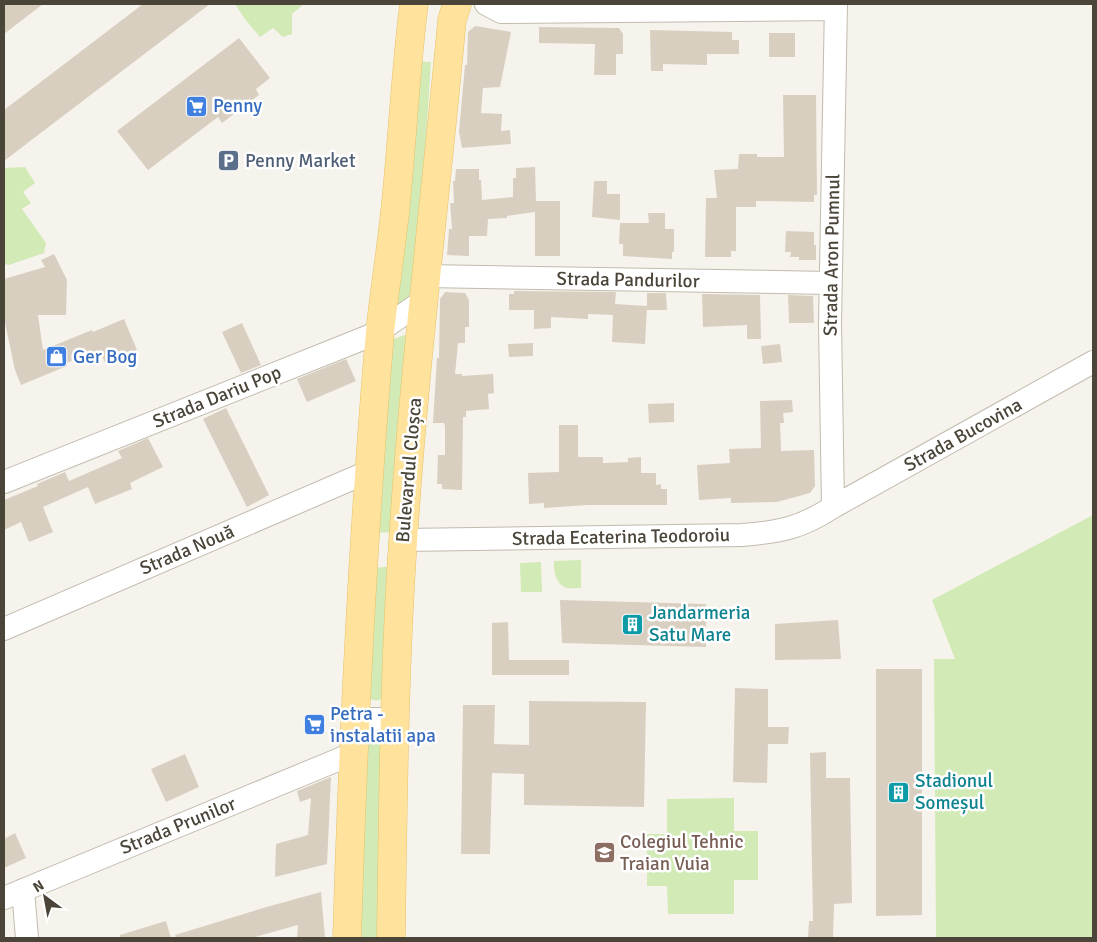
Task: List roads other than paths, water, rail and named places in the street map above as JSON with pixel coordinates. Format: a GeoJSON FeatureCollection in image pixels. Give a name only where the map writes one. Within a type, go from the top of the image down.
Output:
{"type":"FeatureCollection","features":[{"type":"Feature","properties":{"kind":"main road","name":"Bulevardul Cloșca"},"geometry":{"type":"LineString","coordinates":[[347,938],[352,754],[380,330],[397,193],[408,51],[414,4]]}},
{"type":"Feature","properties":{"kind":"main road"},"geometry":{"type":"LineString","coordinates":[[429,4],[435,6],[449,4]]}},
{"type":"Feature","properties":{"kind":"main road","name":"Bulevardul Cloșca"},"geometry":{"type":"LineString","coordinates":[[391,938],[395,719],[403,540],[425,288],[452,20],[457,4]]}},
{"type":"Feature","properties":{"kind":"street"},"geometry":{"type":"LineString","coordinates":[[486,4],[500,12],[836,7]]}},
{"type":"Feature","properties":{"kind":"street","name":"Strada Aron Pumnul"},"geometry":{"type":"LineString","coordinates":[[833,507],[830,284],[836,7]]}},
{"type":"Feature","properties":{"kind":"street","name":"Strada Pandurilor"},"geometry":{"type":"LineString","coordinates":[[425,288],[830,284]]}},
{"type":"Feature","properties":{"kind":"street","name":"Strada Dariu Pop"},"geometry":{"type":"LineString","coordinates":[[4,482],[366,338],[380,330],[425,288]]}},
{"type":"Feature","properties":{"kind":"street","name":"Strada Bucovina"},"geometry":{"type":"LineString","coordinates":[[833,507],[1093,362]]}},
{"type":"Feature","properties":{"kind":"street","name":"Strada Nouă"},"geometry":{"type":"LineString","coordinates":[[4,629],[370,471]]}},
{"type":"Feature","properties":{"kind":"street","name":"Strada Ecaterina Teodoroiu"},"geometry":{"type":"LineString","coordinates":[[403,540],[766,533],[783,531],[798,526],[833,507]]}},
{"type":"Feature","properties":{"kind":"street"},"geometry":{"type":"LineString","coordinates":[[354,719],[395,719]]}},
{"type":"Feature","properties":{"kind":"street","name":"Strada Prunilor"},"geometry":{"type":"LineString","coordinates":[[13,894],[352,754]]}},
{"type":"Feature","properties":{"kind":"street"},"geometry":{"type":"LineString","coordinates":[[13,894],[27,938]]}},
{"type":"Feature","properties":{"kind":"place","name":"Penny"},"geometry":{"type":"Point","coordinates":[197,106]}},
{"type":"Feature","properties":{"kind":"place","name":"Penny Market"},"geometry":{"type":"Point","coordinates":[229,161]}},
{"type":"Feature","properties":{"kind":"place","name":"Ger Bog"},"geometry":{"type":"Point","coordinates":[57,357]}},
{"type":"Feature","properties":{"kind":"place","name":"Jandarmeria Satu Mare"},"geometry":{"type":"Point","coordinates":[633,624]}},
{"type":"Feature","properties":{"kind":"place","name":"Petra - instalatii apa"},"geometry":{"type":"Point","coordinates":[314,725]}},
{"type":"Feature","properties":{"kind":"place","name":"Stadionul Someșul"},"geometry":{"type":"Point","coordinates":[899,792]}},
{"type":"Feature","properties":{"kind":"place","name":"Colegiul Tehnic Traian Vuia"},"geometry":{"type":"Point","coordinates":[604,853]}}]}
